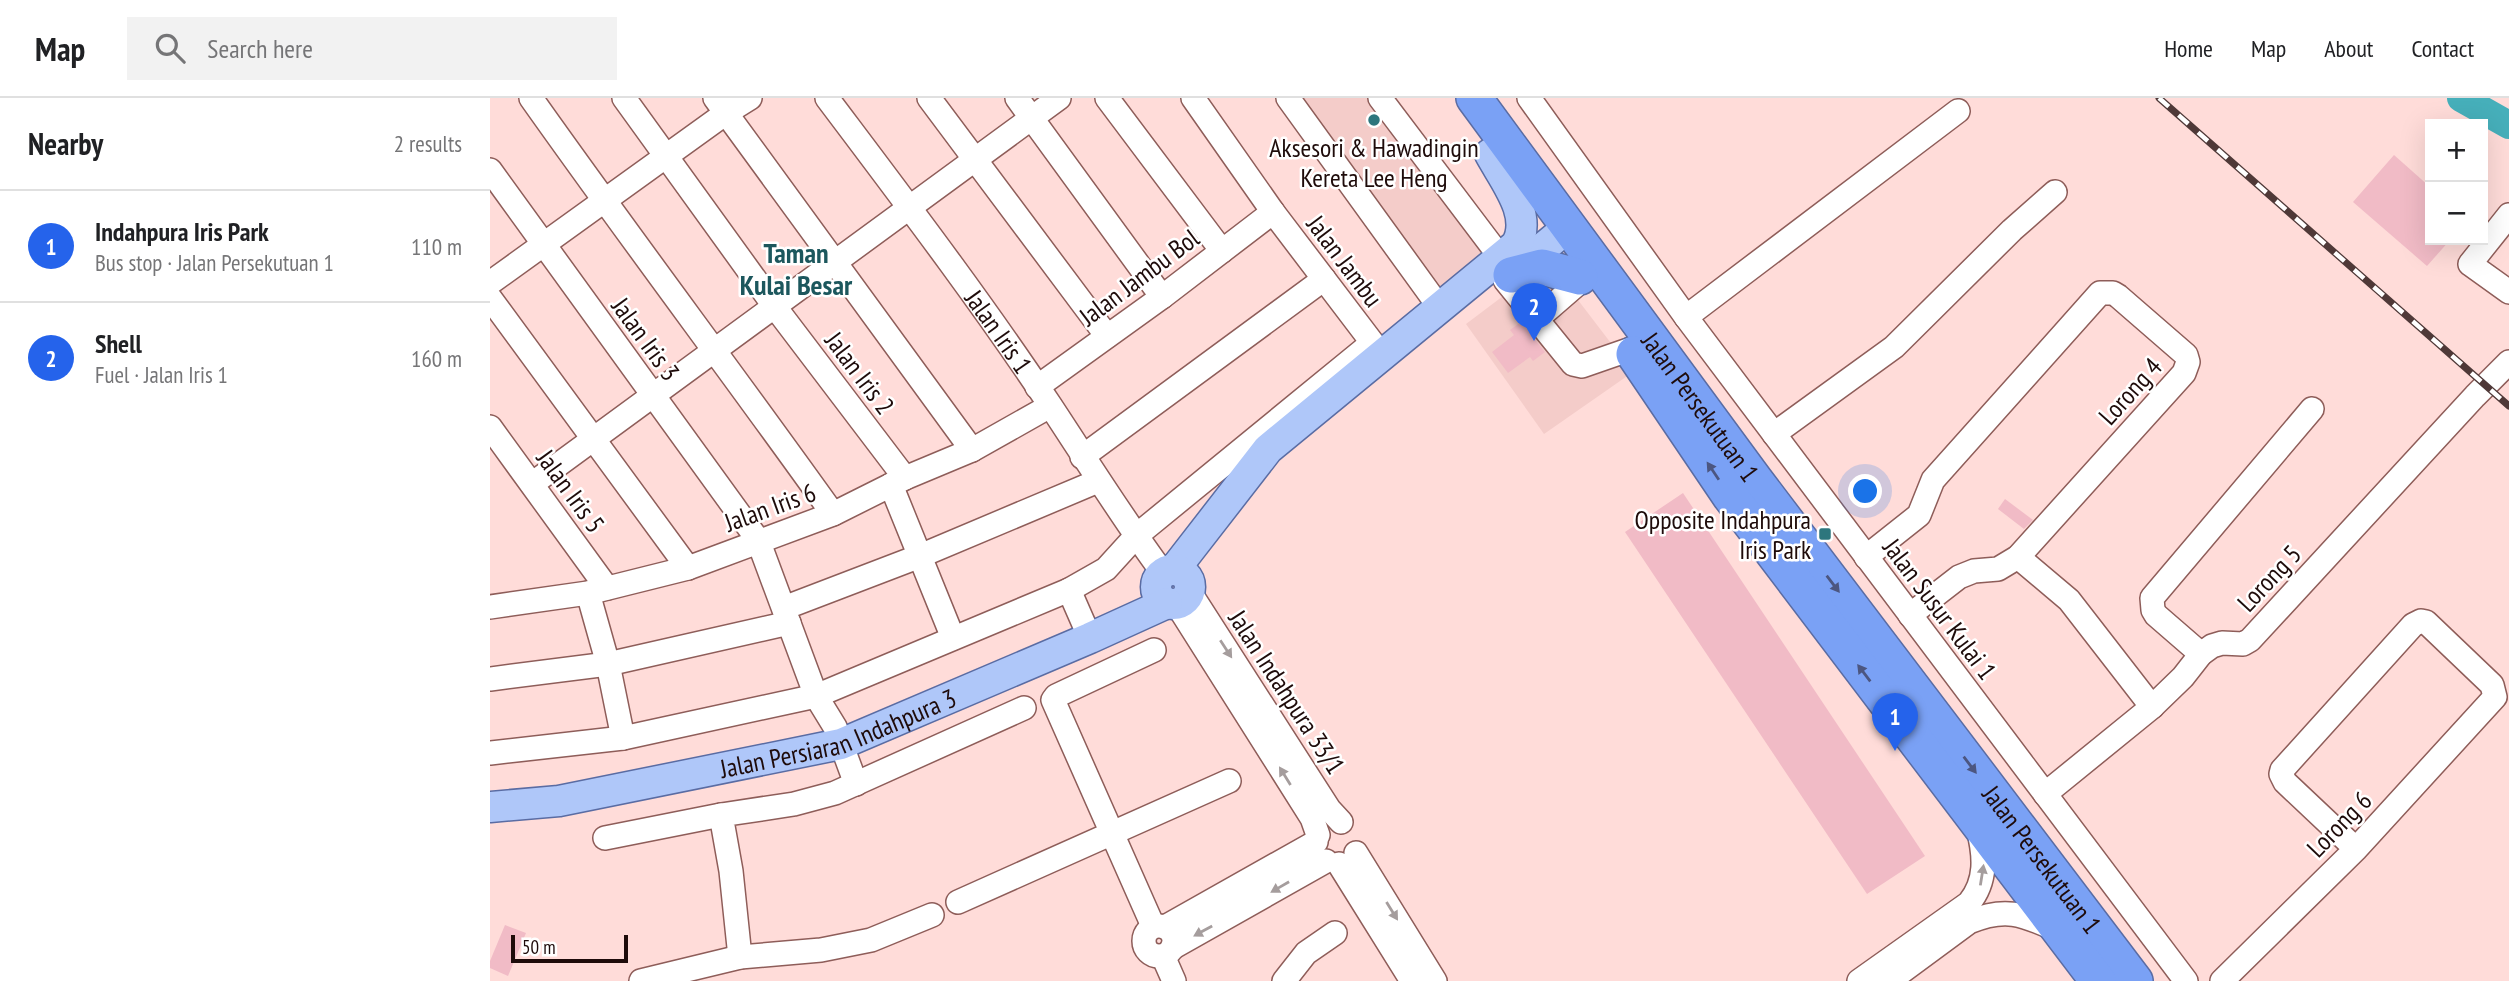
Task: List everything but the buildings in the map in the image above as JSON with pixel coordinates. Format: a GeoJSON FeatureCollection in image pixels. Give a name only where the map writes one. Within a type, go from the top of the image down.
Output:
{"type":"FeatureCollection","features":[{"type":"Feature","properties":{"kind":"highway","name":"Jalan Persekutuan 1"},"geometry":{"type":"LineString","coordinates":[[1449,98],[1490,154],[1557,226],[1581,279],[1730,495],[2098,981]]}},
{"type":"Feature","properties":{"kind":"highway","name":"Jalan Persekutuan 1"},"geometry":{"type":"LineString","coordinates":[[1474,98],[1557,226],[1755,480],[2135,981]]}},
{"type":"Feature","properties":{"kind":"highway"},"geometry":{"type":"LineString","coordinates":[[1506,271],[1542,267],[1581,279]]}},
{"type":"Feature","properties":{"kind":"main road"},"geometry":{"type":"LineString","coordinates":[[1173,586],[1268,449],[1376,349],[1440,307],[1506,271],[1521,236],[1523,223],[1490,154]]}},
{"type":"Feature","properties":{"kind":"main road"},"geometry":{"type":"LineString","coordinates":[[1173,586],[1283,456],[1557,226]]}},
{"type":"Feature","properties":{"kind":"main road","name":"Jalan Persiaran Indahpura 3"},"geometry":{"type":"LineString","coordinates":[[490,807],[559,801],[838,736],[1086,629],[1173,586]]}},
{"type":"Feature","properties":{"kind":"main road","name":"Jalan Persiaran Indahpura 3"},"geometry":{"type":"LineString","coordinates":[[490,789],[559,784],[838,736]]}},
{"type":"Feature","properties":{"kind":"street"},"geometry":{"type":"LineString","coordinates":[[531,98],[833,514]]}},
{"type":"Feature","properties":{"kind":"street","name":"Jalan Iris 2"},"geometry":{"type":"LineString","coordinates":[[624,98],[898,481],[920,556],[953,638]]}},
{"type":"Feature","properties":{"kind":"street"},"geometry":{"type":"LineString","coordinates":[[490,282],[666,157],[720,105],[750,98]]}},
{"type":"Feature","properties":{"kind":"street","name":"Jalan Iris 1"},"geometry":{"type":"LineString","coordinates":[[827,98],[910,208],[1044,396],[1098,481],[1173,586]]}},
{"type":"Feature","properties":{"kind":"street"},"geometry":{"type":"LineString","coordinates":[[929,98],[1107,336]]}},
{"type":"Feature","properties":{"kind":"street"},"geometry":{"type":"LineString","coordinates":[[1017,98],[1162,297]]}},
{"type":"Feature","properties":{"kind":"street"},"geometry":{"type":"LineString","coordinates":[[532,484],[1059,98]]}},
{"type":"Feature","properties":{"kind":"street"},"geometry":{"type":"LineString","coordinates":[[1107,98],[1222,251]]}},
{"type":"Feature","properties":{"kind":"street","name":"Jalan Jambu"},"geometry":{"type":"LineString","coordinates":[[1193,98],[1273,212],[1376,349]]}},
{"type":"Feature","properties":{"kind":"street"},"geometry":{"type":"LineString","coordinates":[[1288,98],[1440,307]]}},
{"type":"Feature","properties":{"kind":"street"},"geometry":{"type":"LineString","coordinates":[[1380,98],[1506,271],[1537,319],[1573,364],[1582,366],[1631,349]]}},
{"type":"Feature","properties":{"kind":"street","name":"Jalan Susur Kulai 1"},"geometry":{"type":"LineString","coordinates":[[1530,98],[1686,317],[2186,981]]}},
{"type":"Feature","properties":{"kind":"street"},"geometry":{"type":"LineString","coordinates":[[720,105],[972,450]]}},
{"type":"Feature","properties":{"kind":"street"},"geometry":{"type":"LineString","coordinates":[[1686,317],[1958,111]]}},
{"type":"Feature","properties":{"kind":"street","name":"Jalan Iris 3"},"geometry":{"type":"LineString","coordinates":[[490,170],[758,540],[816,696],[838,736],[856,783]]}},
{"type":"Feature","properties":{"kind":"street"},"geometry":{"type":"LineString","coordinates":[[1774,434],[1894,347],[2012,230],[2055,192]]}},
{"type":"Feature","properties":{"kind":"street","name":"Jalan Jambu Bol"},"geometry":{"type":"LineString","coordinates":[[1044,396],[1107,336],[1273,212]]}},
{"type":"Feature","properties":{"kind":"street"},"geometry":{"type":"LineString","coordinates":[[2509,215],[2470,264],[2509,292]]}},
{"type":"Feature","properties":{"kind":"street"},"geometry":{"type":"LineString","coordinates":[[1082,457],[1324,279]]}},
{"type":"Feature","properties":{"kind":"street"},"geometry":{"type":"LineString","coordinates":[[1537,319],[1581,279]]}},
{"type":"Feature","properties":{"kind":"street","name":"Lorong 4"},"geometry":{"type":"LineString","coordinates":[[1867,557],[1919,515],[1933,480],[2100,293],[2113,293],[2186,355],[2187,368],[2018,557],[1998,569],[1974,571],[1959,578],[1910,615]]}},
{"type":"Feature","properties":{"kind":"street"},"geometry":{"type":"LineString","coordinates":[[490,298],[688,568]]}},
{"type":"Feature","properties":{"kind":"street"},"geometry":{"type":"LineString","coordinates":[[490,753],[623,738],[816,696],[1069,590],[1106,569],[1136,536],[1376,349]]}},
{"type":"Feature","properties":{"kind":"street","name":"Lorong 5"},"geometry":{"type":"LineString","coordinates":[[2201,654],[2222,643],[2243,644],[2250,640],[2509,362]]}},
{"type":"Feature","properties":{"kind":"street","name":"Jalan Iris 6"},"geometry":{"type":"LineString","coordinates":[[490,607],[597,590],[688,568],[833,514],[898,481],[972,450],[1044,396]]}},
{"type":"Feature","properties":{"kind":"street"},"geometry":{"type":"LineString","coordinates":[[2045,794],[2152,708],[2183,677],[2201,654],[2156,615],[2152,598],[2312,409]]}},
{"type":"Feature","properties":{"kind":"street","name":"Jalan Iris 5"},"geometry":{"type":"LineString","coordinates":[[490,427],[532,484],[597,590],[623,738]]}},
{"type":"Feature","properties":{"kind":"street"},"geometry":{"type":"LineString","coordinates":[[490,679],[608,664],[787,615],[1098,481]]}},
{"type":"Feature","properties":{"kind":"street"},"geometry":{"type":"LineString","coordinates":[[2018,557],[2069,600],[2152,708]]}},
{"type":"Feature","properties":{"kind":"street","name":"Jalan Indahpura 33/1"},"geometry":{"type":"LineString","coordinates":[[1173,586],[1322,797],[1341,822],[1357,834],[1358,847],[1331,851]]}},
{"type":"Feature","properties":{"kind":"street","name":"Jalan Indahpura 33/1"},"geometry":{"type":"LineString","coordinates":[[1173,586],[1412,981]]}},
{"type":"Feature","properties":{"kind":"street"},"geometry":{"type":"LineString","coordinates":[[1069,590],[1086,629]]}},
{"type":"Feature","properties":{"kind":"street","name":"Lorong 6"},"geometry":{"type":"LineString","coordinates":[[2222,981],[2356,849],[2492,701],[2496,693],[2492,685],[2430,625],[2421,621],[2413,625],[2282,769],[2285,782],[2356,849]]}},
{"type":"Feature","properties":{"kind":"street"},"geometry":{"type":"LineString","coordinates":[[1154,650],[1056,696],[1053,700],[1111,832],[1164,939],[1174,981]]}},
{"type":"Feature","properties":{"kind":"street"},"geometry":{"type":"LineString","coordinates":[[605,838],[794,804],[835,793],[1024,708]]}},
{"type":"Feature","properties":{"kind":"street"},"geometry":{"type":"LineString","coordinates":[[958,902],[1229,781]]}},
{"type":"Feature","properties":{"kind":"street"},"geometry":{"type":"LineString","coordinates":[[721,815],[731,871],[740,957]]}},
{"type":"Feature","properties":{"kind":"street"},"geometry":{"type":"LineString","coordinates":[[1859,981],[1969,904],[1977,893],[1983,881],[1984,858],[1976,820]]}},
{"type":"Feature","properties":{"kind":"street"},"geometry":{"type":"LineString","coordinates":[[1164,939],[1331,851],[1328,825],[1341,822]]}},
{"type":"Feature","properties":{"kind":"street","name":"Jalan Indahpura 33/1"},"geometry":{"type":"LineString","coordinates":[[1331,851],[1435,981]]}},
{"type":"Feature","properties":{"kind":"street"},"geometry":{"type":"LineString","coordinates":[[1889,981],[1978,918],[2024,914],[2058,930]]}},
{"type":"Feature","properties":{"kind":"street"},"geometry":{"type":"LineString","coordinates":[[641,981],[740,957],[821,950],[871,940],[932,915]]}},
{"type":"Feature","properties":{"kind":"street"},"geometry":{"type":"LineString","coordinates":[[1284,981],[1306,953],[1335,933]]}},
{"type":"Feature","properties":{"kind":"shaded area"},"geometry":{"type":"Polygon","coordinates":[[[1294,98],[1373,98],[1490,254],[1440,297],[1294,98]]]}},
{"type":"Feature","properties":{"kind":"shaded area"},"geometry":{"type":"Polygon","coordinates":[[[1535,272],[1565,283],[1633,372],[1544,434],[1466,324],[1535,272]]]}},
{"type":"Feature","properties":{"kind":"waterway"},"geometry":{"type":"LineString","coordinates":[[2461,98],[2509,125]]}},
{"type":"Feature","properties":{"kind":"railway"},"geometry":{"type":"LineString","coordinates":[[2159,98],[2509,406]]}},
{"type":"Feature","properties":{"kind":"place","name":"Aksesori & Hawadingin Kereta Lee Heng"},"geometry":{"type":"Point","coordinates":[1374,120]}},
{"type":"Feature","properties":{"kind":"place","name":"Shell"},"geometry":{"type":"Point","coordinates":[1534,341]}},
{"type":"Feature","properties":{"kind":"place","name":"Opposite Indahpura Iris Park"},"geometry":{"type":"Point","coordinates":[1825,534]}},
{"type":"Feature","properties":{"kind":"place","name":"Indahpura Iris Park"},"geometry":{"type":"Point","coordinates":[1895,751]}},
{"type":"Feature","properties":{"kind":"district","name":"Taman Kulai Besar"},"geometry":{"type":"Point","coordinates":[796,268]}}]}
